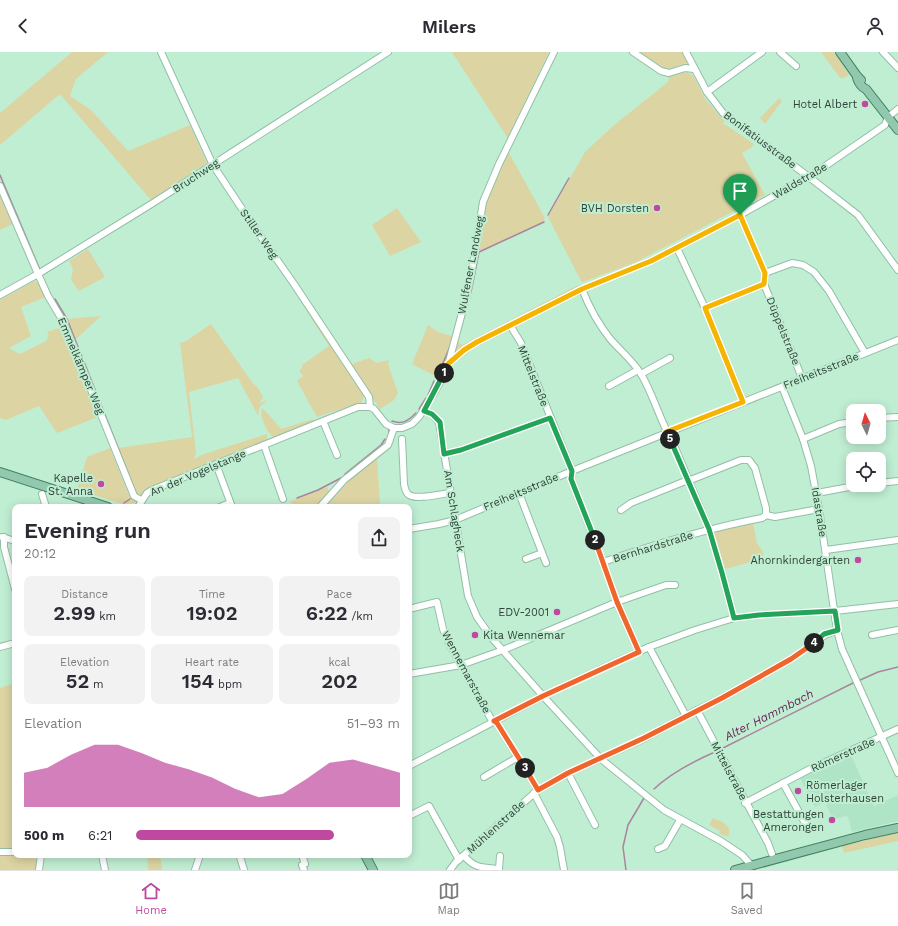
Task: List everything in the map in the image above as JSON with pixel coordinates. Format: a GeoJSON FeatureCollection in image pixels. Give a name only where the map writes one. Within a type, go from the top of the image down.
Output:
{"type":"FeatureCollection","features":[{"type":"Feature","properties":{"kind":"main road"},"geometry":{"type":"LineString","coordinates":[[840,52],[857,76],[860,84],[866,89],[898,130]]}},
{"type":"Feature","properties":{"kind":"main road"},"geometry":{"type":"LineString","coordinates":[[0,472],[99,504]]}},
{"type":"Feature","properties":{"kind":"main road"},"geometry":{"type":"LineString","coordinates":[[735,870],[850,839],[898,828]]}},
{"type":"Feature","properties":{"kind":"main road"},"geometry":{"type":"LineString","coordinates":[[367,858],[373,870]]}},
{"type":"Feature","properties":{"kind":"street","name":"Stiller Weg"},"geometry":{"type":"LineString","coordinates":[[161,52],[213,165],[369,397],[370,407]]}},
{"type":"Feature","properties":{"kind":"street","name":"Bruchweg"},"geometry":{"type":"LineString","coordinates":[[0,295],[38,274],[153,203],[388,52]]}},
{"type":"Feature","properties":{"kind":"street","name":"Wulfener Landweg"},"geometry":{"type":"LineString","coordinates":[[394,428],[402,428],[412,424],[424,411],[448,364],[466,298],[483,202],[499,164],[554,52]]}},
{"type":"Feature","properties":{"kind":"street"},"geometry":{"type":"LineString","coordinates":[[633,52],[661,71],[669,73],[685,68],[694,69]]}},
{"type":"Feature","properties":{"kind":"street","name":"Bonifatiusstraße"},"geometry":{"type":"LineString","coordinates":[[686,52],[707,92],[725,116],[809,176],[858,215],[898,270]]}},
{"type":"Feature","properties":{"kind":"street"},"geometry":{"type":"LineString","coordinates":[[707,92],[762,52]]}},
{"type":"Feature","properties":{"kind":"street"},"geometry":{"type":"LineString","coordinates":[[780,52],[796,66]]}},
{"type":"Feature","properties":{"kind":"street"},"geometry":{"type":"LineString","coordinates":[[883,52],[898,68]]}},
{"type":"Feature","properties":{"kind":"street","name":"Waldstraße"},"geometry":{"type":"LineString","coordinates":[[448,364],[464,350],[510,325],[582,289],[643,265],[740,215],[809,176],[842,156],[885,125],[888,117],[898,109]]}},
{"type":"Feature","properties":{"kind":"street","name":"Emmelkämper Weg"},"geometry":{"type":"LineString","coordinates":[[0,186],[48,296],[64,323],[134,496],[141,500]]}},
{"type":"Feature","properties":{"kind":"street"},"geometry":{"type":"LineString","coordinates":[[705,308],[764,284],[765,273],[740,215]]}},
{"type":"Feature","properties":{"kind":"street"},"geometry":{"type":"LineString","coordinates":[[677,248],[705,308],[743,402]]}},
{"type":"Feature","properties":{"kind":"street"},"geometry":{"type":"LineString","coordinates":[[765,273],[792,263],[803,265],[811,269],[829,291],[865,353]]}},
{"type":"Feature","properties":{"kind":"street","name":"Düppelstraße"},"geometry":{"type":"LineString","coordinates":[[764,284],[802,378]]}},
{"type":"Feature","properties":{"kind":"street"},"geometry":{"type":"LineString","coordinates":[[582,289],[604,331],[639,372],[649,388],[666,432],[673,443],[709,529],[734,618]]}},
{"type":"Feature","properties":{"kind":"street","name":"Mittelstraße"},"geometry":{"type":"LineString","coordinates":[[510,325],[521,343],[572,471],[571,479],[617,602],[639,652]]}},
{"type":"Feature","properties":{"kind":"street","name":"Freiheitsstraße"},"geometry":{"type":"LineString","coordinates":[[412,528],[455,520],[666,432],[898,340]]}},
{"type":"Feature","properties":{"kind":"street"},"geometry":{"type":"LineString","coordinates":[[608,386],[670,358]]}},
{"type":"Feature","properties":{"kind":"street","name":"Idastraße"},"geometry":{"type":"LineString","coordinates":[[782,387],[803,439],[811,466],[817,493],[842,649],[898,773]]}},
{"type":"Feature","properties":{"kind":"street","name":"An der Vogelstange"},"geometry":{"type":"LineString","coordinates":[[139,504],[147,493],[152,490],[358,407],[370,407]]}},
{"type":"Feature","properties":{"kind":"street"},"geometry":{"type":"LineString","coordinates":[[325,504],[344,480],[388,445],[394,428],[386,424],[374,409],[370,407]]}},
{"type":"Feature","properties":{"kind":"street","name":"Am Schlagheck"},"geometry":{"type":"LineString","coordinates":[[424,411],[432,414],[440,422],[450,493],[468,596],[477,618],[488,633],[543,696],[601,758],[664,810],[721,841],[742,855],[752,866]]}},
{"type":"Feature","properties":{"kind":"street"},"geometry":{"type":"LineString","coordinates":[[886,418],[898,417]]}},
{"type":"Feature","properties":{"kind":"street"},"geometry":{"type":"LineString","coordinates":[[444,454],[461,450],[550,418]]}},
{"type":"Feature","properties":{"kind":"street"},"geometry":{"type":"LineString","coordinates":[[323,421],[337,455]]}},
{"type":"Feature","properties":{"kind":"street"},"geometry":{"type":"LineString","coordinates":[[803,439],[839,424],[846,423]]}},
{"type":"Feature","properties":{"kind":"street"},"geometry":{"type":"LineString","coordinates":[[402,439],[405,491],[416,497],[450,493]]}},
{"type":"Feature","properties":{"kind":"street"},"geometry":{"type":"LineString","coordinates":[[264,445],[283,500]]}},
{"type":"Feature","properties":{"kind":"street"},"geometry":{"type":"LineString","coordinates":[[621,510],[631,503],[688,480],[741,460],[749,460],[755,468],[757,474],[766,508],[766,515]]}},
{"type":"Feature","properties":{"kind":"street"},"geometry":{"type":"LineString","coordinates":[[216,464],[231,504]]}},
{"type":"Feature","properties":{"kind":"street"},"geometry":{"type":"LineString","coordinates":[[886,483],[898,482]]}},
{"type":"Feature","properties":{"kind":"street"},"geometry":{"type":"LineString","coordinates":[[817,493],[846,488]]}},
{"type":"Feature","properties":{"kind":"street"},"geometry":{"type":"LineString","coordinates":[[519,493],[546,563]]}},
{"type":"Feature","properties":{"kind":"street"},"geometry":{"type":"LineString","coordinates":[[42,494],[45,504]]}},
{"type":"Feature","properties":{"kind":"street","name":"Bernhardstraße"},"geometry":{"type":"LineString","coordinates":[[603,562],[655,544],[709,529],[762,518],[766,515],[775,517],[819,509]]}},
{"type":"Feature","properties":{"kind":"street"},"geometry":{"type":"LineString","coordinates":[[12,540],[2,537],[12,578]]}},
{"type":"Feature","properties":{"kind":"street"},"geometry":{"type":"LineString","coordinates":[[826,550],[898,540]]}},
{"type":"Feature","properties":{"kind":"street"},"geometry":{"type":"LineString","coordinates":[[526,559],[542,553]]}},
{"type":"Feature","properties":{"kind":"street"},"geometry":{"type":"LineString","coordinates":[[412,673],[461,665],[503,650],[617,602],[666,585],[675,585]]}},
{"type":"Feature","properties":{"kind":"street","name":"Wennemarstraße"},"geometry":{"type":"LineString","coordinates":[[412,608],[437,602],[446,636],[461,665],[491,719],[497,723],[518,757],[536,791],[560,847],[564,870]]}},
{"type":"Feature","properties":{"kind":"street"},"geometry":{"type":"LineString","coordinates":[[412,764],[543,696],[649,647],[695,630],[734,618],[759,615],[835,611],[898,604]]}},
{"type":"Feature","properties":{"kind":"street","name":"Mühlenstraße"},"geometry":{"type":"LineString","coordinates":[[450,870],[461,858],[536,791],[568,773],[644,738],[722,698],[791,659],[824,634],[838,630]]}},
{"type":"Feature","properties":{"kind":"street"},"geometry":{"type":"LineString","coordinates":[[872,635],[898,630]]}},
{"type":"Feature","properties":{"kind":"street"},"geometry":{"type":"LineString","coordinates":[[0,647],[12,644]]}},
{"type":"Feature","properties":{"kind":"street"},"geometry":{"type":"LineString","coordinates":[[649,647],[686,716]]}},
{"type":"Feature","properties":{"kind":"street","name":"Mittelstraße"},"geometry":{"type":"LineString","coordinates":[[696,710],[768,843],[772,854]]}},
{"type":"Feature","properties":{"kind":"street","name":"Römerstraße"},"geometry":{"type":"LineString","coordinates":[[746,803],[810,769],[898,729]]}},
{"type":"Feature","properties":{"kind":"street"},"geometry":{"type":"LineString","coordinates":[[484,777],[518,757]]}},
{"type":"Feature","properties":{"kind":"street"},"geometry":{"type":"LineString","coordinates":[[568,773],[595,826]]}},
{"type":"Feature","properties":{"kind":"street"},"geometry":{"type":"LineString","coordinates":[[783,783],[805,823]]}},
{"type":"Feature","properties":{"kind":"street"},"geometry":{"type":"LineString","coordinates":[[412,814],[429,806],[461,858]]}},
{"type":"Feature","properties":{"kind":"street"},"geometry":{"type":"LineString","coordinates":[[658,849],[665,846],[680,820]]}},
{"type":"Feature","properties":{"kind":"street"},"geometry":{"type":"LineString","coordinates":[[0,852],[12,852]]}},
{"type":"Feature","properties":{"kind":"street","name":"Mühlenstraße"},"geometry":{"type":"LineString","coordinates":[[461,858],[478,867],[499,869],[500,856]]}},
{"type":"Feature","properties":{"kind":"street"},"geometry":{"type":"LineString","coordinates":[[39,870],[41,858]]}},
{"type":"Feature","properties":{"kind":"street"},"geometry":{"type":"LineString","coordinates":[[103,858],[105,870]]}},
{"type":"Feature","properties":{"kind":"street"},"geometry":{"type":"LineString","coordinates":[[195,870],[199,858]]}},
{"type":"Feature","properties":{"kind":"street"},"geometry":{"type":"LineString","coordinates":[[240,858],[244,870]]}},
{"type":"Feature","properties":{"kind":"street"},"geometry":{"type":"LineString","coordinates":[[303,858],[305,864],[302,865],[304,870]]}},
{"type":"Feature","properties":{"kind":"shaded area"},"geometry":{"type":"Polygon","coordinates":[[[72,52],[108,52],[76,79],[70,96],[91,110],[128,151],[190,125],[207,163],[151,200],[60,94],[0,145],[0,113],[72,52]]]}},
{"type":"Feature","properties":{"kind":"shaded area"},"geometry":{"type":"Polygon","coordinates":[[[452,52],[549,52],[508,137],[507,137],[452,52]]]}},
{"type":"Feature","properties":{"kind":"shaded area"},"geometry":{"type":"Polygon","coordinates":[[[639,52],[684,52],[688,62],[665,70],[639,52]]]}},
{"type":"Feature","properties":{"kind":"shaded area"},"geometry":{"type":"Polygon","coordinates":[[[821,52],[834,52],[849,75],[840,78],[821,52]]]}},
{"type":"Feature","properties":{"kind":"shaded area","name":"BVH Dorsten"},"geometry":{"type":"Polygon","coordinates":[[[686,72],[693,75],[706,100],[725,121],[723,124],[754,144],[751,148],[742,153],[765,195],[636,262],[583,282],[581,281],[548,217],[585,152],[613,126],[668,82],[669,77],[686,72]]]}},
{"type":"Feature","properties":{"kind":"shaded area"},"geometry":{"type":"Polygon","coordinates":[[[779,98],[782,101],[765,124],[760,118],[779,98]]]}},
{"type":"Feature","properties":{"kind":"shaded area"},"geometry":{"type":"Polygon","coordinates":[[[508,151],[545,218],[543,222],[479,251],[473,287],[458,342],[462,345],[579,285],[578,288],[450,360],[486,201],[493,181],[508,151]]]}},
{"type":"Feature","properties":{"kind":"shaded area"},"geometry":{"type":"Polygon","coordinates":[[[0,193],[13,224],[0,230],[0,193]]]}},
{"type":"Feature","properties":{"kind":"shaded area"},"geometry":{"type":"Polygon","coordinates":[[[397,208],[421,242],[390,256],[372,225],[397,208]]]}},
{"type":"Feature","properties":{"kind":"shaded area"},"geometry":{"type":"Polygon","coordinates":[[[88,249],[105,277],[79,291],[71,280],[73,269],[69,261],[88,249]]]}},
{"type":"Feature","properties":{"kind":"shaded area"},"geometry":{"type":"Polygon","coordinates":[[[471,253],[473,254],[456,330],[441,372],[437,377],[412,364],[428,325],[438,332],[452,336],[465,285],[471,253]]]}},
{"type":"Feature","properties":{"kind":"shaded area"},"geometry":{"type":"Polygon","coordinates":[[[282,273],[364,396],[361,403],[317,417],[297,381],[303,376],[299,371],[302,368],[302,365],[329,346],[282,273]]]}},
{"type":"Feature","properties":{"kind":"shaded area"},"geometry":{"type":"Polygon","coordinates":[[[34,281],[38,283],[46,297],[21,307],[31,336],[9,348],[20,354],[46,341],[49,336],[47,332],[62,327],[98,417],[57,433],[39,406],[6,420],[0,418],[0,300],[34,281]]]}},
{"type":"Feature","properties":{"kind":"shaded area"},"geometry":{"type":"Polygon","coordinates":[[[101,316],[75,340],[67,319],[101,316]]]}},
{"type":"Feature","properties":{"kind":"shaded area"},"geometry":{"type":"Polygon","coordinates":[[[211,324],[252,382],[258,388],[263,397],[259,404],[267,401],[260,407],[259,416],[238,378],[189,392],[196,453],[194,459],[204,454],[267,434],[267,439],[260,444],[148,490],[141,496],[138,496],[118,448],[192,437],[180,343],[186,341],[211,324]]]}},
{"type":"Feature","properties":{"kind":"shaded area"},"geometry":{"type":"Polygon","coordinates":[[[369,358],[377,363],[389,360],[388,364],[398,393],[394,400],[380,409],[351,366],[352,364],[369,358]]]}},
{"type":"Feature","properties":{"kind":"shaded area"},"geometry":{"type":"Polygon","coordinates":[[[262,408],[281,429],[313,419],[313,423],[275,438],[269,433],[264,424],[261,411],[262,408]]]}},
{"type":"Feature","properties":{"kind":"shaded area"},"geometry":{"type":"Polygon","coordinates":[[[110,448],[130,498],[132,497],[136,503],[123,504],[77,490],[87,457],[110,448]]]}},
{"type":"Feature","properties":{"kind":"shaded area"},"geometry":{"type":"Polygon","coordinates":[[[377,458],[380,504],[328,504],[350,480],[377,458]]]}},
{"type":"Feature","properties":{"kind":"shaded area"},"geometry":{"type":"Polygon","coordinates":[[[327,487],[329,491],[318,504],[294,504],[289,502],[327,487]]]}},
{"type":"Feature","properties":{"kind":"shaded area"},"geometry":{"type":"Polygon","coordinates":[[[753,523],[757,543],[763,552],[763,560],[725,569],[714,536],[715,533],[717,531],[753,523]]]}},
{"type":"Feature","properties":{"kind":"shaded area"},"geometry":{"type":"Polygon","coordinates":[[[12,684],[12,850],[0,849],[0,688],[12,684]]]}},
{"type":"Feature","properties":{"kind":"shaded area"},"geometry":{"type":"Polygon","coordinates":[[[851,755],[874,806],[898,795],[898,821],[852,832],[848,817],[846,816],[833,819],[825,802],[815,807],[800,778],[851,755]]]}},
{"type":"Feature","properties":{"kind":"shaded area"},"geometry":{"type":"Polygon","coordinates":[[[713,818],[727,826],[730,832],[727,837],[709,825],[713,818]]]}},
{"type":"Feature","properties":{"kind":"shaded area"},"geometry":{"type":"Polygon","coordinates":[[[898,832],[898,841],[844,853],[842,846],[898,832]]]}},
{"type":"Feature","properties":{"kind":"shaded area"},"geometry":{"type":"Polygon","coordinates":[[[0,853],[12,854],[12,858],[35,858],[38,862],[37,870],[0,870],[0,853]]]}},
{"type":"Feature","properties":{"kind":"shaded area"},"geometry":{"type":"Polygon","coordinates":[[[147,858],[160,858],[162,870],[148,870],[147,858]]]}},
{"type":"Feature","properties":{"kind":"waterway"},"geometry":{"type":"LineString","coordinates":[[229,151],[303,103]]}},
{"type":"Feature","properties":{"kind":"waterway"},"geometry":{"type":"LineString","coordinates":[[0,175],[40,270]]}},
{"type":"Feature","properties":{"kind":"waterway"},"geometry":{"type":"LineString","coordinates":[[548,215],[569,178]]}},
{"type":"Feature","properties":{"kind":"waterway"},"geometry":{"type":"LineString","coordinates":[[459,334],[472,287],[479,252],[544,222]]}},
{"type":"Feature","properties":{"kind":"waterway"},"geometry":{"type":"LineString","coordinates":[[55,299],[67,319],[136,493]]}},
{"type":"Feature","properties":{"kind":"waterway"},"geometry":{"type":"LineString","coordinates":[[436,376],[451,344]]}},
{"type":"Feature","properties":{"kind":"waterway"},"geometry":{"type":"LineString","coordinates":[[428,395],[434,381]]}},
{"type":"Feature","properties":{"kind":"waterway"},"geometry":{"type":"LineString","coordinates":[[419,409],[426,398]]}},
{"type":"Feature","properties":{"kind":"waterway"},"geometry":{"type":"LineString","coordinates":[[392,421],[403,422],[411,418],[416,413]]}},
{"type":"Feature","properties":{"kind":"waterway"},"geometry":{"type":"LineString","coordinates":[[389,429],[389,434]]}},
{"type":"Feature","properties":{"kind":"waterway"},"geometry":{"type":"LineString","coordinates":[[345,474],[381,445],[385,439]]}},
{"type":"Feature","properties":{"kind":"waterway"},"geometry":{"type":"LineString","coordinates":[[297,498],[318,490],[341,478]]}},
{"type":"Feature","properties":{"kind":"waterway"},"geometry":{"type":"LineString","coordinates":[[124,503],[130,499]]}},
{"type":"Feature","properties":{"kind":"waterway","name":"Alter Hammbach"},"geometry":{"type":"LineString","coordinates":[[858,681],[878,672],[898,667]]}},
{"type":"Feature","properties":{"kind":"waterway","name":"Alter Hammbach"},"geometry":{"type":"LineString","coordinates":[[721,749],[855,682]]}},
{"type":"Feature","properties":{"kind":"waterway","name":"Alter Hammbach"},"geometry":{"type":"LineString","coordinates":[[654,789],[668,777],[684,767],[717,751]]}},
{"type":"Feature","properties":{"kind":"waterway","name":"Alter Hammbach"},"geometry":{"type":"LineString","coordinates":[[626,870],[623,847],[628,825],[644,798]]}},
{"type":"Feature","properties":{"kind":"place","name":"Hotel Albert"},"geometry":{"type":"Point","coordinates":[865,104]}},
{"type":"Feature","properties":{"kind":"place","name":"BVH Dorsten"},"geometry":{"type":"Point","coordinates":[657,208]}},
{"type":"Feature","properties":{"kind":"place","name":"Kapelle St. Anna"},"geometry":{"type":"Point","coordinates":[101,484]}},
{"type":"Feature","properties":{"kind":"place","name":"Ahornkindergarten"},"geometry":{"type":"Point","coordinates":[858,560]}},
{"type":"Feature","properties":{"kind":"place","name":"EDV-2001"},"geometry":{"type":"Point","coordinates":[557,612]}},
{"type":"Feature","properties":{"kind":"place","name":"Kita Wennemar"},"geometry":{"type":"Point","coordinates":[475,635]}},
{"type":"Feature","properties":{"kind":"place","name":"Römerlager Holsterhausen"},"geometry":{"type":"Point","coordinates":[798,791]}},
{"type":"Feature","properties":{"kind":"place","name":"Bestattungen Amerongen"},"geometry":{"type":"Point","coordinates":[832,820]}},
{"type":"Feature","properties":{"kind":"route"},"geometry":{"type":"LineString","coordinates":[[740,215],[765,273],[764,284],[705,308],[743,402],[666,432],[673,443],[709,529],[734,618],[759,615],[835,611],[838,630],[824,634],[791,659],[722,698],[644,738],[568,773],[538,790],[497,723],[494,721],[543,696],[639,652],[617,602],[571,479],[572,471],[550,418],[461,450],[444,454],[440,422],[432,414],[424,411],[447,369],[448,364],[464,350],[582,289],[632,270],[740,215]]}}]}
